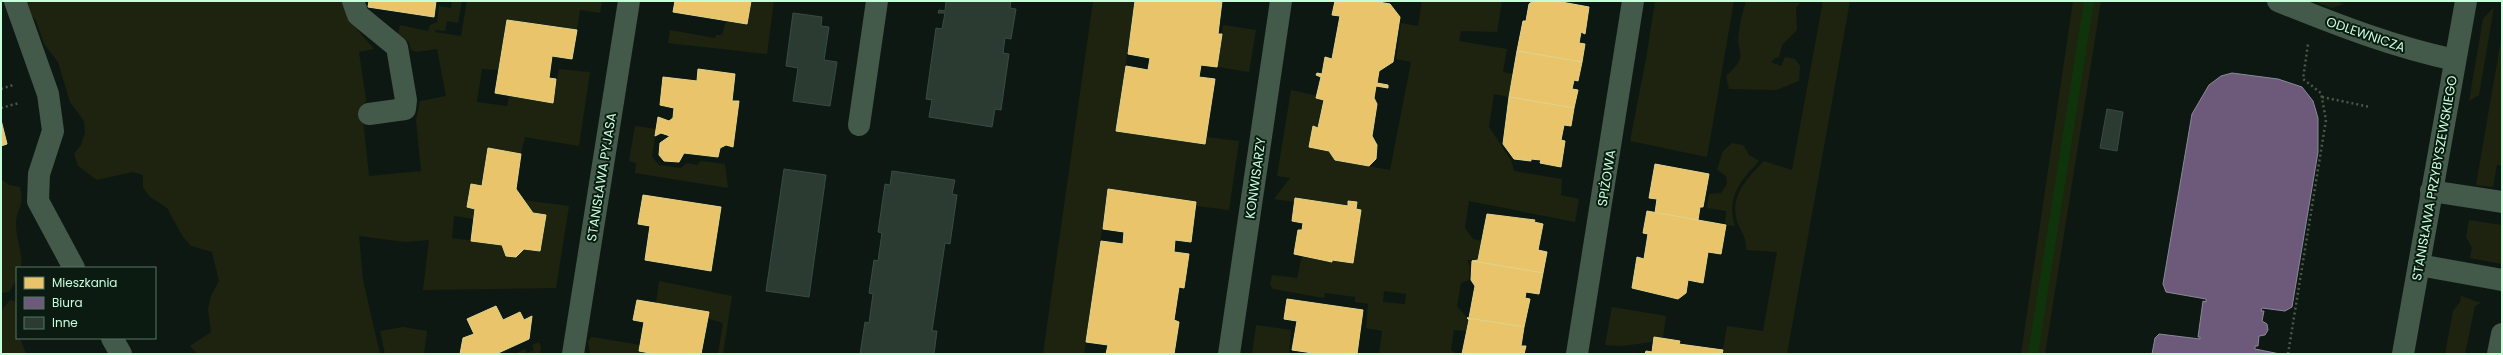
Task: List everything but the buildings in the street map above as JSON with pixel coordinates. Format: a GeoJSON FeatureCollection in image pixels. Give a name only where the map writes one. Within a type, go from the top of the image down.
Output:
{"type":"FeatureCollection","features":[{"type":"Feature","properties":{"kind":"street"},"geometry":{"type":"LineString","coordinates":[[15,1],[48,94],[53,131],[39,174],[38,201],[73,267]]}},
{"type":"Feature","properties":{"kind":"street"},"geometry":{"type":"LineString","coordinates":[[353,1],[358,15],[397,47],[406,100],[405,109],[369,114]]}},
{"type":"Feature","properties":{"kind":"street","name":"STANISŁAWA PYJASA"},"geometry":{"type":"LineString","coordinates":[[573,354],[629,1]]}},
{"type":"Feature","properties":{"kind":"street"},"geometry":{"type":"LineString","coordinates":[[859,125],[877,1]]}},
{"type":"Feature","properties":{"kind":"street","name":"KONWISARZY"},"geometry":{"type":"LineString","coordinates":[[1229,354],[1281,1]]}},
{"type":"Feature","properties":{"kind":"street","name":"SPIŻOWA"},"geometry":{"type":"LineString","coordinates":[[1577,354],[1633,1]]}},
{"type":"Feature","properties":{"kind":"street","name":"ODLEWNICZA"},"geometry":{"type":"LineString","coordinates":[[2278,1],[2360,34],[2402,47],[2455,60]]}},
{"type":"Feature","properties":{"kind":"street","name":"STANISŁAWA PRZYBYSZEWSKIEGO"},"geometry":{"type":"LineString","coordinates":[[2403,354],[2466,1]]}},
{"type":"Feature","properties":{"kind":"street"},"geometry":{"type":"LineString","coordinates":[[2431,191],[2502,202]]}},
{"type":"Feature","properties":{"kind":"street"},"geometry":{"type":"LineString","coordinates":[[2419,265],[2502,280]]}},
{"type":"Feature","properties":{"kind":"street"},"geometry":{"type":"LineString","coordinates":[[2498,354],[2502,334]]}},
{"type":"Feature","properties":{"kind":"street"},"geometry":{"type":"LineString","coordinates":[[113,339],[121,354]]}},
{"type":"Feature","properties":{"kind":"path"},"geometry":{"type":"LineString","coordinates":[[2288,354],[2326,120],[2321,93],[2303,79],[2307,54]]}},
{"type":"Feature","properties":{"kind":"path"},"geometry":{"type":"LineString","coordinates":[[2322,97],[2370,107]]}},
{"type":"Feature","properties":{"kind":"green space"},"geometry":{"type":"Polygon","coordinates":[[[15,1],[343,1],[348,19],[374,49],[359,52],[366,100],[362,110],[369,176],[421,171],[416,120],[420,101],[446,96],[437,49],[417,52],[411,50],[409,42],[398,34],[400,25],[428,31],[430,25],[437,22],[439,6],[451,8],[452,1],[462,1],[458,23],[447,21],[445,31],[435,30],[435,32],[461,36],[467,1],[602,1],[600,13],[580,10],[577,30],[507,20],[499,70],[482,69],[477,102],[507,106],[509,96],[552,103],[559,69],[590,72],[579,146],[525,137],[521,154],[488,148],[482,186],[471,185],[467,207],[475,209],[474,219],[454,216],[452,238],[502,245],[506,256],[516,257],[524,249],[540,251],[546,215],[533,213],[523,200],[569,206],[556,288],[423,290],[429,240],[405,242],[359,236],[363,280],[380,354],[198,354],[190,346],[211,332],[208,309],[211,296],[219,281],[212,252],[191,246],[183,237],[167,208],[149,196],[143,187],[143,175],[133,172],[97,180],[78,166],[74,154],[81,145],[85,133],[84,121],[70,102],[58,62],[44,44],[36,20],[15,1]]]}},
{"type":"Feature","properties":{"kind":"green space"},"geometry":{"type":"Polygon","coordinates":[[[751,1],[774,1],[767,54],[668,43],[670,30],[715,38],[716,35],[722,35],[726,21],[747,24],[751,1]]]}},
{"type":"Feature","properties":{"kind":"green space"},"geometry":{"type":"Polygon","coordinates":[[[1093,1],[1135,1],[1116,131],[1204,144],[1206,137],[1239,141],[1229,210],[1196,206],[1195,202],[1108,189],[1084,354],[1043,354],[1093,1]]]}},
{"type":"Feature","properties":{"kind":"green space"},"geometry":{"type":"Polygon","coordinates":[[[1422,1],[1502,1],[1497,32],[1461,31],[1459,41],[1507,49],[1503,72],[1513,74],[1509,97],[1494,94],[1489,127],[1511,160],[1514,171],[1562,179],[1561,195],[1579,199],[1575,222],[1469,201],[1465,228],[1473,239],[1482,241],[1478,260],[1467,260],[1470,267],[1469,280],[1461,283],[1457,306],[1469,320],[1466,331],[1454,330],[1451,350],[1457,354],[1379,354],[1382,331],[1366,328],[1368,304],[1355,302],[1355,297],[1325,293],[1324,298],[1273,289],[1270,284],[1272,275],[1297,278],[1302,256],[1332,262],[1332,260],[1353,263],[1361,211],[1356,209],[1357,202],[1348,201],[1348,206],[1296,198],[1295,202],[1274,199],[1290,178],[1277,176],[1291,90],[1317,96],[1317,98],[1324,100],[1318,128],[1313,127],[1309,147],[1329,151],[1335,160],[1390,170],[1411,62],[1396,59],[1401,23],[1418,26],[1422,1]],[[1384,291],[1383,302],[1405,304],[1406,294],[1384,291]]]}},
{"type":"Feature","properties":{"kind":"green space"},"geometry":{"type":"Polygon","coordinates":[[[1655,1],[1734,1],[1707,157],[1630,141],[1646,59],[1655,1]]]}},
{"type":"Feature","properties":{"kind":"green space"},"geometry":{"type":"Polygon","coordinates":[[[1746,1],[1800,3],[1796,8],[1797,30],[1782,45],[1779,57],[1775,58],[1771,62],[1781,66],[1785,57],[1795,59],[1800,66],[1799,81],[1776,90],[1729,89],[1726,76],[1738,63],[1740,58],[1738,40],[1746,1]]]}},
{"type":"Feature","properties":{"kind":"green space"},"geometry":{"type":"Polygon","coordinates":[[[1823,1],[1850,1],[1787,354],[1722,354],[1727,326],[1763,331],[1777,252],[1746,250],[1745,239],[1738,224],[1735,205],[1737,197],[1746,181],[1764,161],[1792,170],[1823,1]]]}},
{"type":"Feature","properties":{"kind":"green space"},"geometry":{"type":"Polygon","coordinates":[[[2073,1],[2086,1],[2031,354],[2021,354],[2073,1]]]}},
{"type":"Feature","properties":{"kind":"green space"},"geometry":{"type":"Polygon","coordinates":[[[2092,1],[2101,1],[2045,354],[2035,354],[2092,1]]]}},
{"type":"Feature","properties":{"kind":"green space"},"geometry":{"type":"Polygon","coordinates":[[[2313,1],[2336,1],[2344,4],[2332,8],[2313,1]]]}},
{"type":"Feature","properties":{"kind":"green space"},"geometry":{"type":"Polygon","coordinates":[[[2494,7],[2479,95],[2469,101],[2483,19],[2494,7]]]}},
{"type":"Feature","properties":{"kind":"green space"},"geometry":{"type":"Polygon","coordinates":[[[1223,25],[1256,30],[1249,72],[1217,67],[1223,25]]]}},
{"type":"Feature","properties":{"kind":"green space"},"geometry":{"type":"Polygon","coordinates":[[[2502,34],[2502,165],[2497,165],[2493,187],[2476,185],[2502,34]]]}},
{"type":"Feature","properties":{"kind":"green space"},"geometry":{"type":"Polygon","coordinates":[[[635,126],[656,129],[652,157],[659,165],[681,168],[687,163],[697,165],[701,161],[725,164],[728,188],[635,173],[636,163],[629,161],[635,126]]]}},
{"type":"Feature","properties":{"kind":"green space"},"geometry":{"type":"Polygon","coordinates":[[[1732,143],[1743,145],[1749,155],[1759,161],[1736,190],[1732,207],[1735,226],[1725,225],[1726,211],[1707,208],[1709,194],[1721,193],[1727,184],[1726,176],[1717,170],[1723,151],[1732,143]]]}},
{"type":"Feature","properties":{"kind":"green space"},"geometry":{"type":"Polygon","coordinates":[[[1,179],[9,185],[20,187],[21,204],[17,214],[16,224],[21,256],[21,267],[16,267],[16,281],[9,292],[1,293],[1,179]]]}},
{"type":"Feature","properties":{"kind":"green space"},"geometry":{"type":"Polygon","coordinates":[[[2469,220],[2502,225],[2502,264],[2470,258],[2472,248],[2466,237],[2469,220]]]}},
{"type":"Feature","properties":{"kind":"green space"},"geometry":{"type":"Polygon","coordinates":[[[659,281],[732,296],[723,354],[718,354],[723,323],[656,303],[659,281]]]}},
{"type":"Feature","properties":{"kind":"green space"},"geometry":{"type":"Polygon","coordinates":[[[2461,296],[2481,303],[2475,306],[2465,354],[2445,354],[2453,311],[2460,302],[2461,296]]]}},
{"type":"Feature","properties":{"kind":"green space"},"geometry":{"type":"Polygon","coordinates":[[[10,300],[16,302],[16,339],[20,339],[26,354],[1,354],[1,311],[10,300]]]}},
{"type":"Feature","properties":{"kind":"green space"},"geometry":{"type":"Polygon","coordinates":[[[1612,307],[1666,316],[1663,338],[1654,337],[1653,342],[1622,346],[1605,345],[1612,307]]]}},
{"type":"Feature","properties":{"kind":"green space"},"geometry":{"type":"Polygon","coordinates":[[[1256,325],[1291,330],[1289,354],[1252,354],[1256,325]]]}},
{"type":"Feature","properties":{"kind":"green space"},"geometry":{"type":"Polygon","coordinates":[[[403,327],[427,331],[424,354],[385,354],[380,331],[403,327]]]}},
{"type":"Feature","properties":{"kind":"green space"},"geometry":{"type":"Polygon","coordinates":[[[592,337],[640,345],[639,351],[650,354],[590,354],[588,341],[592,337]]]}},
{"type":"Feature","properties":{"kind":"green space"},"geometry":{"type":"Polygon","coordinates":[[[539,342],[541,347],[540,354],[514,354],[525,349],[527,353],[534,350],[532,345],[539,342]]]}},
{"type":"Feature","properties":{"kind":"waterway"},"geometry":{"type":"LineString","coordinates":[[2033,354],[2089,1]]}}]}
